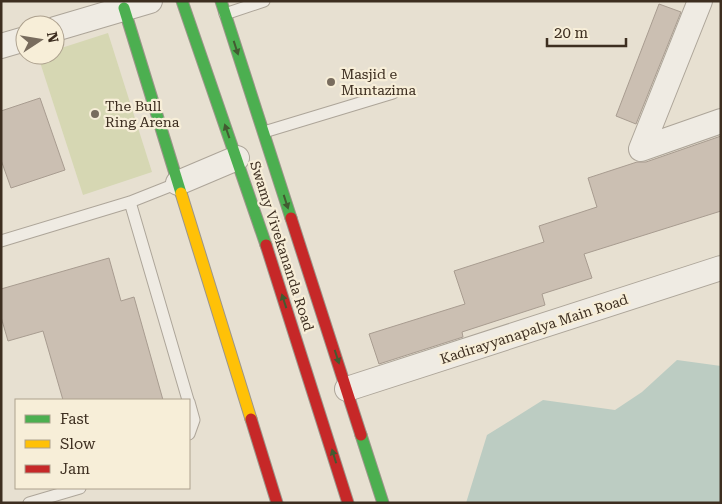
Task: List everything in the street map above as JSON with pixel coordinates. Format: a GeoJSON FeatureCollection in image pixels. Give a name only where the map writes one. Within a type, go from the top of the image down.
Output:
{"type":"FeatureCollection","features":[{"type":"Feature","properties":{"kind":"main road","name":"Swamy Vivekananda Road"},"geometry":{"type":"LineString","coordinates":[[182,1],[237,158],[316,397],[348,503]]}},
{"type":"Feature","properties":{"kind":"main road","name":"Swamy Vivekananda Road"},"geometry":{"type":"LineString","coordinates":[[221,1],[383,503]]}},
{"type":"Feature","properties":{"kind":"main road"},"geometry":{"type":"LineString","coordinates":[[141,3],[178,182],[277,503]]}},
{"type":"Feature","properties":{"kind":"street"},"geometry":{"type":"LineString","coordinates":[[700,1],[641,148],[721,121]]}},
{"type":"Feature","properties":{"kind":"street"},"geometry":{"type":"LineString","coordinates":[[65,27],[141,3]]}},
{"type":"Feature","properties":{"kind":"street"},"geometry":{"type":"LineString","coordinates":[[1,46],[15,42]]}},
{"type":"Feature","properties":{"kind":"street"},"geometry":{"type":"LineString","coordinates":[[178,182],[237,158]]}},
{"type":"Feature","properties":{"kind":"street","name":"Kadirayyanapalya Main Road"},"geometry":{"type":"LineString","coordinates":[[347,389],[721,268]]}},
{"type":"Feature","properties":{"kind":"lane"},"geometry":{"type":"LineString","coordinates":[[225,14],[264,1]]}},
{"type":"Feature","properties":{"kind":"lane"},"geometry":{"type":"LineString","coordinates":[[264,132],[393,93]]}},
{"type":"Feature","properties":{"kind":"lane"},"geometry":{"type":"LineString","coordinates":[[1,241],[130,202],[178,182]]}},
{"type":"Feature","properties":{"kind":"lane"},"geometry":{"type":"LineString","coordinates":[[130,202],[187,399]]}},
{"type":"Feature","properties":{"kind":"lane"},"geometry":{"type":"LineString","coordinates":[[190,407],[194,420],[190,431]]}},
{"type":"Feature","properties":{"kind":"lane"},"geometry":{"type":"LineString","coordinates":[[29,503],[77,489]]}},
{"type":"Feature","properties":{"kind":"green space","name":"The Bull Ring Arena"},"geometry":{"type":"Polygon","coordinates":[[[108,33],[152,172],[83,195],[41,65],[65,65],[65,47],[108,33]]]}},
{"type":"Feature","properties":{"kind":"shaded area"},"geometry":{"type":"Polygon","coordinates":[[[677,360],[721,366],[721,503],[466,503],[487,435],[543,400],[615,410],[642,392],[677,360]]]}},
{"type":"Feature","properties":{"kind":"building"},"geometry":{"type":"Polygon","coordinates":[[[659,4],[681,12],[636,124],[616,116],[659,4]]]}},
{"type":"Feature","properties":{"kind":"building"},"geometry":{"type":"Polygon","coordinates":[[[40,98],[65,170],[11,188],[1,160],[1,111],[40,98]]]}},
{"type":"Feature","properties":{"kind":"building"},"geometry":{"type":"Polygon","coordinates":[[[721,136],[721,211],[584,254],[592,278],[542,294],[545,305],[462,332],[463,337],[379,364],[369,334],[465,304],[454,271],[544,242],[539,226],[597,207],[588,178],[637,162],[646,162],[721,136]]]}},
{"type":"Feature","properties":{"kind":"building"},"geometry":{"type":"Polygon","coordinates":[[[109,258],[121,301],[134,297],[163,399],[63,399],[43,331],[8,341],[1,317],[1,289],[109,258]]]}},
{"type":"Feature","properties":{"kind":"traffic: fast"},"geometry":{"type":"LineString","coordinates":[[182,1],[266,245]]}},
{"type":"Feature","properties":{"kind":"traffic: fast"},"geometry":{"type":"LineString","coordinates":[[221,1],[291,218]]}},
{"type":"Feature","properties":{"kind":"traffic: fast"},"geometry":{"type":"LineString","coordinates":[[124,8],[181,193]]}},
{"type":"Feature","properties":{"kind":"traffic: fast"},"geometry":{"type":"LineString","coordinates":[[361,435],[383,503]]}},
{"type":"Feature","properties":{"kind":"traffic: slow"},"geometry":{"type":"LineString","coordinates":[[181,193],[251,419]]}},
{"type":"Feature","properties":{"kind":"traffic: jam"},"geometry":{"type":"LineString","coordinates":[[291,218],[361,435]]}},
{"type":"Feature","properties":{"kind":"traffic: jam"},"geometry":{"type":"LineString","coordinates":[[266,245],[348,503]]}},
{"type":"Feature","properties":{"kind":"traffic: jam"},"geometry":{"type":"LineString","coordinates":[[251,419],[277,503]]}},
{"type":"Feature","properties":{"kind":"place","name":"Masjid e Muntazima"},"geometry":{"type":"Point","coordinates":[331,82]}},
{"type":"Feature","properties":{"kind":"place","name":"The Bull Ring Arena"},"geometry":{"type":"Point","coordinates":[95,114]}}]}
